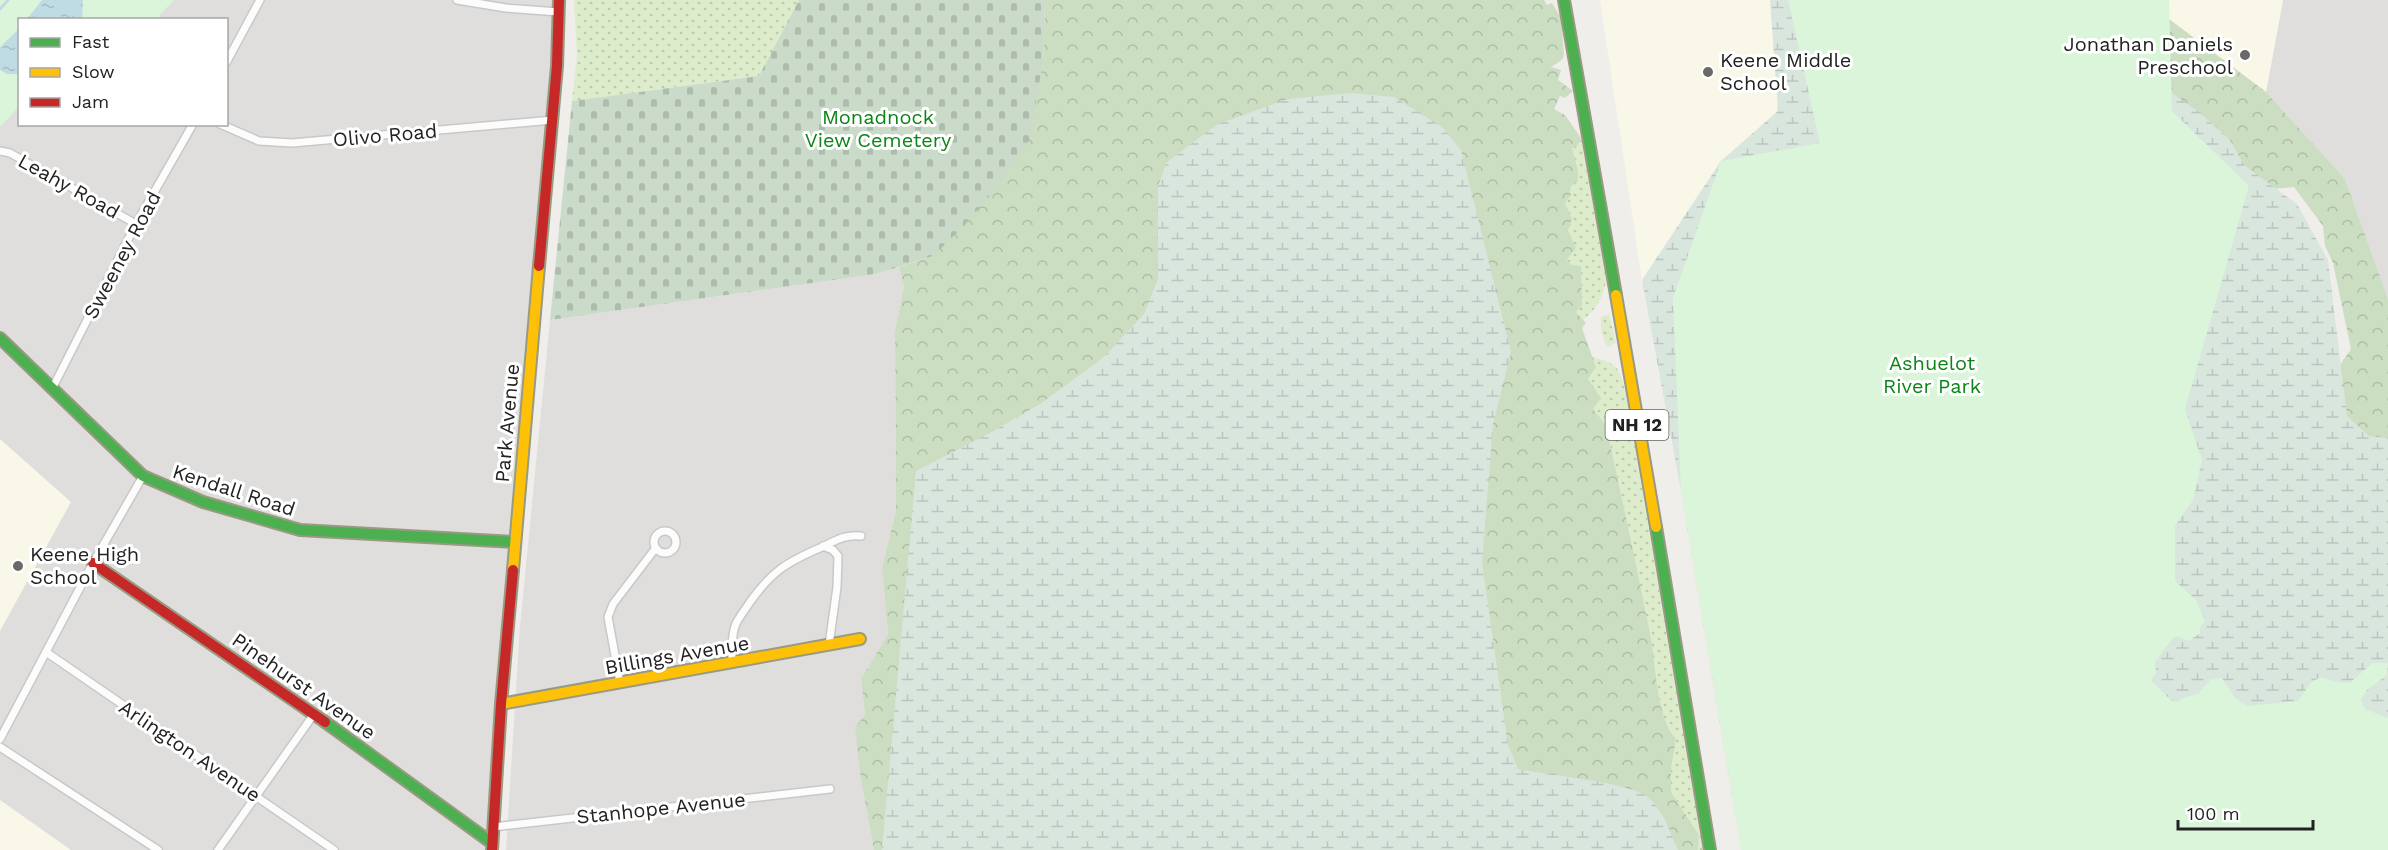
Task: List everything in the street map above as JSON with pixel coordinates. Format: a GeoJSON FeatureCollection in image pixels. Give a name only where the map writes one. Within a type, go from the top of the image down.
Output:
{"type":"FeatureCollection","features":[{"type":"Feature","properties":{"kind":"main road","name":"NH 12"},"geometry":{"type":"LineString","coordinates":[[1564,0],[1598,186],[1710,850]]}},
{"type":"Feature","properties":{"kind":"main road","name":"Park Avenue"},"geometry":{"type":"LineString","coordinates":[[492,846],[501,704],[553,120],[559,6]]}},
{"type":"Feature","properties":{"kind":"main road","name":"Kendall Road"},"geometry":{"type":"LineString","coordinates":[[0,338],[143,476],[203,502],[300,530],[515,542]]}},
{"type":"Feature","properties":{"kind":"main road","name":"Pinehurst Avenue"},"geometry":{"type":"LineString","coordinates":[[93,563],[314,714],[492,846]]}},
{"type":"Feature","properties":{"kind":"main road","name":"Billings Avenue"},"geometry":{"type":"LineString","coordinates":[[501,704],[860,639]]}},
{"type":"Feature","properties":{"kind":"street"},"geometry":{"type":"LineString","coordinates":[[228,59],[260,0]]}},
{"type":"Feature","properties":{"kind":"street"},"geometry":{"type":"LineString","coordinates":[[457,0],[506,8],[559,6]]}},
{"type":"Feature","properties":{"kind":"street","name":"Olivo Road"},"geometry":{"type":"LineString","coordinates":[[225,126],[259,141],[292,143],[553,120]]}},
{"type":"Feature","properties":{"kind":"street","name":"Sweeney Road"},"geometry":{"type":"LineString","coordinates":[[53,387],[136,224],[192,126]]}},
{"type":"Feature","properties":{"kind":"street","name":"Leahy Road"},"geometry":{"type":"LineString","coordinates":[[0,151],[19,158],[136,224]]}},
{"type":"Feature","properties":{"kind":"street"},"geometry":{"type":"LineString","coordinates":[[0,739],[93,563],[143,476]]}},
{"type":"Feature","properties":{"kind":"street"},"geometry":{"type":"LineString","coordinates":[[732,663],[732,639],[735,626],[773,573],[788,562],[839,537],[861,536]]}},
{"type":"Feature","properties":{"kind":"street"},"geometry":{"type":"LineString","coordinates":[[823,546],[833,550],[838,556],[837,587],[829,645]]}},
{"type":"Feature","properties":{"kind":"street"},"geometry":{"type":"LineString","coordinates":[[620,683],[608,617],[613,604],[655,549]]}},
{"type":"Feature","properties":{"kind":"street","name":"Arlington Avenue"},"geometry":{"type":"LineString","coordinates":[[46,652],[334,850]]}},
{"type":"Feature","properties":{"kind":"street"},"geometry":{"type":"LineString","coordinates":[[218,850],[314,714]]}},
{"type":"Feature","properties":{"kind":"street"},"geometry":{"type":"LineString","coordinates":[[0,747],[158,850]]}},
{"type":"Feature","properties":{"kind":"street","name":"Stanhope Avenue"},"geometry":{"type":"LineString","coordinates":[[493,827],[830,789]]}},
{"type":"Feature","properties":{"kind":"shaded area"},"geometry":{"type":"Polygon","coordinates":[[[0,0],[553,0],[547,128],[531,285],[504,606],[488,850],[0,850],[0,0]]]}},
{"type":"Feature","properties":{"kind":"shaded area","name":"Keene Middle School"},"geometry":{"type":"Polygon","coordinates":[[[1600,0],[1788,0],[1821,143],[1721,161],[1642,280],[1600,0]]]}},
{"type":"Feature","properties":{"kind":"shaded area","name":"Jonathan Daniels Preschool"},"geometry":{"type":"Polygon","coordinates":[[[2169,0],[2283,0],[2266,92],[2169,19],[2169,0]]]}},
{"type":"Feature","properties":{"kind":"shaded area"},"geometry":{"type":"Polygon","coordinates":[[[2283,0],[2388,0],[2388,299],[2345,179],[2266,92],[2283,0]]]}},
{"type":"Feature","properties":{"kind":"shaded area"},"geometry":{"type":"Polygon","coordinates":[[[899,267],[904,286],[895,331],[896,510],[882,568],[888,634],[861,679],[865,715],[861,780],[874,850],[506,850],[520,627],[550,320],[876,274],[899,267]]]}},
{"type":"Feature","properties":{"kind":"shaded area","name":"Keene High School"},"geometry":{"type":"Polygon","coordinates":[[[0,439],[71,502],[0,631],[0,439]]]}},
{"type":"Feature","properties":{"kind":"shaded area"},"geometry":{"type":"Polygon","coordinates":[[[0,800],[71,850],[0,850],[0,800]]]}},
{"type":"Feature","properties":{"kind":"green space"},"geometry":{"type":"Polygon","coordinates":[[[0,0],[174,0],[160,18],[18,18],[18,108],[0,127],[0,0]]]}},
{"type":"Feature","properties":{"kind":"green space"},"geometry":{"type":"Polygon","coordinates":[[[574,0],[799,0],[759,76],[572,101],[577,54],[574,0]]]}},
{"type":"Feature","properties":{"kind":"green space","name":"Monadnock View Cemetery"},"geometry":{"type":"Polygon","coordinates":[[[799,0],[1045,0],[1043,62],[1029,141],[997,187],[962,228],[933,256],[876,274],[550,320],[572,101],[759,76],[799,0]]]}},
{"type":"Feature","properties":{"kind":"green space"},"geometry":{"type":"Polygon","coordinates":[[[1045,0],[1544,0],[1547,5],[1552,3],[1562,19],[1564,51],[1563,58],[1551,67],[1561,70],[1558,80],[1573,91],[1565,98],[1560,96],[1554,109],[1565,115],[1581,138],[1578,145],[1572,148],[1578,170],[1578,181],[1569,188],[1571,195],[1565,203],[1572,219],[1568,230],[1576,248],[1567,259],[1571,265],[1581,266],[1582,305],[1576,312],[1586,323],[1582,328],[1596,367],[1588,379],[1601,398],[1593,409],[1606,425],[1650,633],[1664,718],[1676,739],[1671,769],[1671,792],[1699,835],[1698,850],[874,850],[861,780],[855,727],[865,715],[861,679],[888,634],[882,568],[896,510],[895,331],[904,286],[899,267],[933,256],[1043,62],[1045,0]]]}},
{"type":"Feature","properties":{"kind":"green space","name":"Ashuelot River Park"},"geometry":{"type":"Polygon","coordinates":[[[1770,0],[2145,0],[2168,90],[2199,112],[2230,140],[2244,165],[2297,204],[2328,260],[2347,416],[2369,436],[2388,438],[2388,833],[1750,850],[1735,815],[1681,491],[1642,280],[1721,161],[1778,111],[1770,0]]]}},
{"type":"Feature","properties":{"kind":"green space","name":"Ashuelot River Park"},"geometry":{"type":"Polygon","coordinates":[[[1788,0],[2169,0],[2172,111],[2249,186],[2185,409],[2202,460],[2193,500],[2175,526],[2175,581],[2196,600],[2205,621],[2200,628],[2200,633],[2189,641],[2176,636],[2171,641],[2155,662],[2156,673],[2151,681],[2171,700],[2177,702],[2185,697],[2198,694],[2210,680],[2222,678],[2235,698],[2248,706],[2298,701],[2311,682],[2321,677],[2350,683],[2372,663],[2388,663],[2387,675],[2367,690],[2361,700],[2365,709],[2388,718],[2388,850],[1741,850],[1681,491],[1673,298],[1721,161],[1820,143],[1788,0]]]}},
{"type":"Feature","properties":{"kind":"green space"},"geometry":{"type":"Polygon","coordinates":[[[2169,19],[2266,92],[2345,179],[2388,299],[2388,664],[2318,397],[2351,349],[2333,263],[2325,246],[2323,226],[2294,187],[2262,190],[2172,111],[2169,19]]]}},
{"type":"Feature","properties":{"kind":"green space"},"geometry":{"type":"Polygon","coordinates":[[[1351,93],[1394,97],[1442,127],[1461,150],[1511,352],[1493,424],[1482,562],[1508,745],[1518,769],[1607,783],[1640,792],[1649,798],[1659,810],[1678,850],[882,850],[916,471],[992,432],[1040,404],[1104,357],[1144,314],[1158,279],[1158,186],[1167,162],[1218,124],[1288,99],[1351,93]]]}},
{"type":"Feature","properties":{"kind":"green space"},"geometry":{"type":"Polygon","coordinates":[[[1581,138],[1606,280],[1599,302],[1583,320],[1576,312],[1571,265],[1567,259],[1572,242],[1568,230],[1565,203],[1571,195],[1569,188],[1578,170],[1572,148],[1578,145],[1581,138]]]}},
{"type":"Feature","properties":{"kind":"green space"},"geometry":{"type":"Polygon","coordinates":[[[1609,314],[1616,342],[1609,347],[1603,338],[1601,317],[1609,314]]]}},
{"type":"Feature","properties":{"kind":"green space"},"geometry":{"type":"Polygon","coordinates":[[[1592,357],[1606,361],[1615,367],[1621,376],[1625,390],[1704,850],[1698,850],[1699,835],[1671,792],[1671,769],[1676,739],[1664,718],[1650,633],[1606,425],[1593,409],[1588,379],[1596,367],[1592,357]]]}},
{"type":"Feature","properties":{"kind":"water"},"geometry":{"type":"Polygon","coordinates":[[[42,0],[83,0],[82,18],[28,18],[42,0]]]}},
{"type":"Feature","properties":{"kind":"water"},"geometry":{"type":"Polygon","coordinates":[[[18,30],[18,74],[7,74],[0,70],[0,47],[18,30]]]}},
{"type":"Feature","properties":{"kind":"waterway"},"geometry":{"type":"LineString","coordinates":[[0,9],[8,0]]}},
{"type":"Feature","properties":{"kind":"traffic: fast"},"geometry":{"type":"LineString","coordinates":[[1564,0],[1616,295]]}},
{"type":"Feature","properties":{"kind":"traffic: fast"},"geometry":{"type":"LineString","coordinates":[[0,338],[143,476],[203,502],[300,530],[515,542]]}},
{"type":"Feature","properties":{"kind":"traffic: fast"},"geometry":{"type":"LineString","coordinates":[[1656,527],[1710,850]]}},
{"type":"Feature","properties":{"kind":"traffic: fast"},"geometry":{"type":"LineString","coordinates":[[325,722],[492,843]]}},
{"type":"Feature","properties":{"kind":"traffic: slow"},"geometry":{"type":"LineString","coordinates":[[513,570],[539,266]]}},
{"type":"Feature","properties":{"kind":"traffic: slow"},"geometry":{"type":"LineString","coordinates":[[1616,295],[1656,527]]}},
{"type":"Feature","properties":{"kind":"traffic: slow"},"geometry":{"type":"LineString","coordinates":[[501,704],[860,639]]}},
{"type":"Feature","properties":{"kind":"traffic: jam"},"geometry":{"type":"LineString","coordinates":[[539,266],[557,66],[559,0]]}},
{"type":"Feature","properties":{"kind":"traffic: jam"},"geometry":{"type":"LineString","coordinates":[[93,563],[325,722]]}},
{"type":"Feature","properties":{"kind":"traffic: jam"},"geometry":{"type":"LineString","coordinates":[[492,850],[501,704],[513,570]]}},
{"type":"Feature","properties":{"kind":"place","name":"Jonathan Daniels Preschool"},"geometry":{"type":"Point","coordinates":[2245,55]}},
{"type":"Feature","properties":{"kind":"place","name":"Keene Middle School"},"geometry":{"type":"Point","coordinates":[1708,72]}},
{"type":"Feature","properties":{"kind":"place","name":"Keene High School"},"geometry":{"type":"Point","coordinates":[18,566]}}]}
